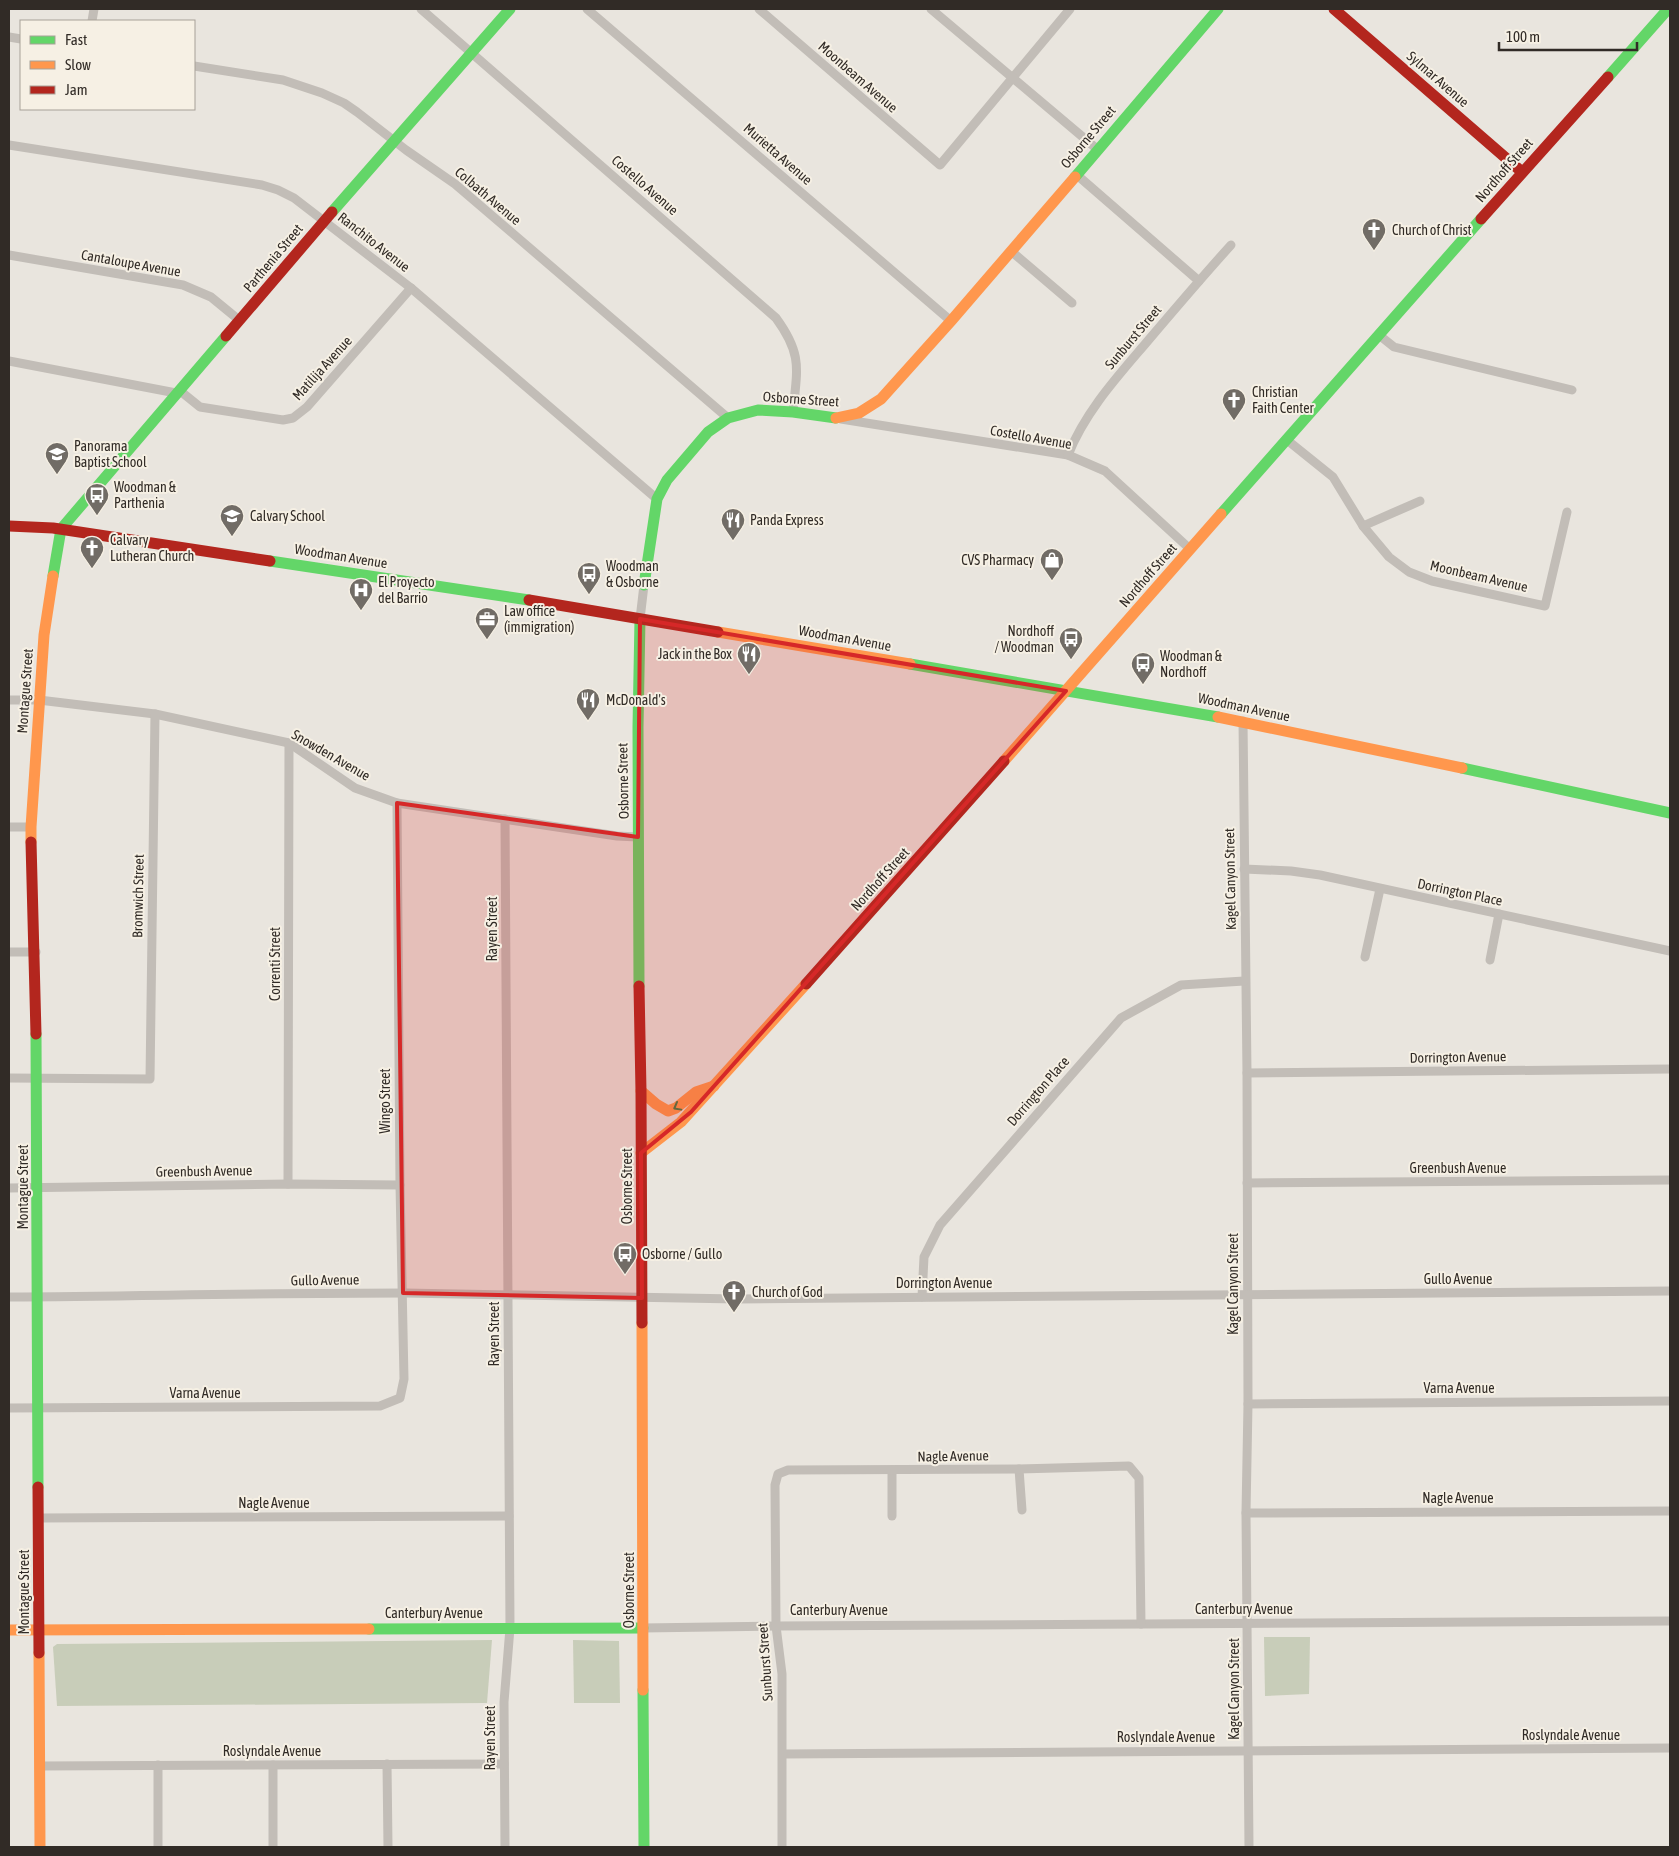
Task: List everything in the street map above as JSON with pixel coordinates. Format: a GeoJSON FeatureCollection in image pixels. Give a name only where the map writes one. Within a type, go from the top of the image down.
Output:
{"type":"FeatureCollection","features":[{"type":"Feature","properties":{"kind":"main road","name":"Parthenia Street"},"geometry":{"type":"LineString","coordinates":[[61,529],[177,391],[510,9]]}},
{"type":"Feature","properties":{"kind":"main road","name":"Osborne Street"},"geometry":{"type":"LineString","coordinates":[[644,585],[657,499],[667,480],[716,425],[728,418],[758,410],[793,412],[836,418],[859,413],[881,399],[951,321],[1218,9]]}},
{"type":"Feature","properties":{"kind":"main road","name":"Sylmar Avenue"},"geometry":{"type":"LineString","coordinates":[[1334,9],[1522,172]]}},
{"type":"Feature","properties":{"kind":"main road","name":"Nordhoff Street"},"geometry":{"type":"LineString","coordinates":[[641,1153],[680,1122],[715,1086],[1668,9]]}},
{"type":"Feature","properties":{"kind":"main road","name":"Woodman Avenue"},"geometry":{"type":"LineString","coordinates":[[9,526],[61,529],[519,598],[1175,708],[1670,813]]}},
{"type":"Feature","properties":{"kind":"main road","name":"Montague Street"},"geometry":{"type":"LineString","coordinates":[[40,1847],[38,1187],[36,952],[32,827],[44,635],[61,529]]}},
{"type":"Feature","properties":{"kind":"main road","name":"Osborne Street"},"geometry":{"type":"LineString","coordinates":[[640,619],[637,681],[641,1091],[644,1847]]}},
{"type":"Feature","properties":{"kind":"main road"},"geometry":{"type":"LineString","coordinates":[[641,1091],[656,1104],[668,1111],[682,1105],[694,1092],[715,1086]]}},
{"type":"Feature","properties":{"kind":"main road","name":"Canterbury Avenue"},"geometry":{"type":"LineString","coordinates":[[9,1630],[644,1628]]}},
{"type":"Feature","properties":{"kind":"street","name":"Costello Avenue"},"geometry":{"type":"LineString","coordinates":[[421,9],[776,318],[788,334],[794,347],[797,365],[793,412]]}},
{"type":"Feature","properties":{"kind":"street","name":"Murietta Avenue"},"geometry":{"type":"LineString","coordinates":[[588,9],[951,321]]}},
{"type":"Feature","properties":{"kind":"street","name":"Moonbeam Avenue"},"geometry":{"type":"LineString","coordinates":[[759,9],[940,165],[1012,78]]}},
{"type":"Feature","properties":{"kind":"street"},"geometry":{"type":"LineString","coordinates":[[931,9],[1097,149]]}},
{"type":"Feature","properties":{"kind":"street"},"geometry":{"type":"LineString","coordinates":[[1012,78],[1070,9]]}},
{"type":"Feature","properties":{"kind":"street","name":"Colbath Avenue"},"geometry":{"type":"LineString","coordinates":[[195,66],[283,80],[322,93],[344,103],[455,184],[728,418]]}},
{"type":"Feature","properties":{"kind":"street","name":"Ranchito Avenue"},"geometry":{"type":"LineString","coordinates":[[9,145],[262,185],[294,198],[411,288],[657,499]]}},
{"type":"Feature","properties":{"kind":"street"},"geometry":{"type":"LineString","coordinates":[[1077,175],[1199,281]]}},
{"type":"Feature","properties":{"kind":"street","name":"Sunburst Street"},"geometry":{"type":"LineString","coordinates":[[1068,455],[1096,404],[1231,245]]}},
{"type":"Feature","properties":{"kind":"street"},"geometry":{"type":"LineString","coordinates":[[1011,251],[1072,303]]}},
{"type":"Feature","properties":{"kind":"street","name":"Cantaloupe Avenue"},"geometry":{"type":"LineString","coordinates":[[9,255],[182,285],[211,297],[239,320]]}},
{"type":"Feature","properties":{"kind":"street","name":"Matilija Avenue"},"geometry":{"type":"LineString","coordinates":[[9,361],[177,391],[200,407],[283,420],[293,418],[308,407],[411,288]]}},
{"type":"Feature","properties":{"kind":"street"},"geometry":{"type":"LineString","coordinates":[[1379,335],[1394,347],[1572,390]]}},
{"type":"Feature","properties":{"kind":"street","name":"Costello Avenue"},"geometry":{"type":"LineString","coordinates":[[836,418],[1068,455],[1105,471],[1190,549]]}},
{"type":"Feature","properties":{"kind":"street","name":"Moonbeam Avenue"},"geometry":{"type":"LineString","coordinates":[[1287,440],[1333,477],[1362,526],[1389,557],[1409,572],[1432,581],[1546,606],[1567,512]]}},
{"type":"Feature","properties":{"kind":"street"},"geometry":{"type":"LineString","coordinates":[[1362,526],[1420,501]]}},
{"type":"Feature","properties":{"kind":"street","name":"Osborne Street"},"geometry":{"type":"LineString","coordinates":[[640,619],[644,585]]}},
{"type":"Feature","properties":{"kind":"street","name":"Snowden Avenue"},"geometry":{"type":"LineString","coordinates":[[9,700],[39,700],[155,714],[289,743],[355,788],[396,803],[617,836],[638,837]]}},
{"type":"Feature","properties":{"kind":"street","name":"Bromwich Street"},"geometry":{"type":"LineString","coordinates":[[37,1078],[150,1078],[155,714]]}},
{"type":"Feature","properties":{"kind":"street","name":"Kagel Canyon Street"},"geometry":{"type":"LineString","coordinates":[[1243,721],[1244,981],[1247,1072],[1248,1404],[1246,1513],[1249,1847]]}},
{"type":"Feature","properties":{"kind":"street","name":"Correnti Street"},"geometry":{"type":"LineString","coordinates":[[288,1184],[289,743]]}},
{"type":"Feature","properties":{"kind":"street","name":"Wingo Street"},"geometry":{"type":"LineString","coordinates":[[396,803],[404,1379],[400,1398]]}},
{"type":"Feature","properties":{"kind":"street","name":"Rayen Street"},"geometry":{"type":"LineString","coordinates":[[505,820],[510,1628],[504,1702],[505,1847]]}},
{"type":"Feature","properties":{"kind":"street"},"geometry":{"type":"LineString","coordinates":[[9,827],[32,827]]}},
{"type":"Feature","properties":{"kind":"street","name":"Dorrington Place"},"geometry":{"type":"LineString","coordinates":[[1244,869],[1310,873],[1670,951]]}},
{"type":"Feature","properties":{"kind":"street"},"geometry":{"type":"LineString","coordinates":[[1365,957],[1380,889]]}},
{"type":"Feature","properties":{"kind":"street"},"geometry":{"type":"LineString","coordinates":[[1490,960],[1499,914]]}},
{"type":"Feature","properties":{"kind":"street"},"geometry":{"type":"LineString","coordinates":[[9,952],[36,952]]}},
{"type":"Feature","properties":{"kind":"street","name":"Dorrington Place"},"geometry":{"type":"LineString","coordinates":[[922,1297],[924,1257],[940,1225],[1121,1018],[1181,985],[1244,981]]}},
{"type":"Feature","properties":{"kind":"street","name":"Dorrington Avenue"},"geometry":{"type":"LineString","coordinates":[[1247,1072],[1670,1069]]}},
{"type":"Feature","properties":{"kind":"street"},"geometry":{"type":"LineString","coordinates":[[9,1078],[37,1078]]}},
{"type":"Feature","properties":{"kind":"street","name":"Greenbush Avenue"},"geometry":{"type":"LineString","coordinates":[[1247,1183],[1670,1180]]}},
{"type":"Feature","properties":{"kind":"street","name":"Greenbush Avenue"},"geometry":{"type":"LineString","coordinates":[[9,1188],[288,1184],[400,1185]]}},
{"type":"Feature","properties":{"kind":"street","name":"Gullo Avenue"},"geometry":{"type":"LineString","coordinates":[[1247,1295],[1670,1291]]}},
{"type":"Feature","properties":{"kind":"street","name":"Gullo Avenue"},"geometry":{"type":"LineString","coordinates":[[9,1297],[403,1293],[642,1298]]}},
{"type":"Feature","properties":{"kind":"street","name":"Dorrington Avenue"},"geometry":{"type":"LineString","coordinates":[[642,1298],[1247,1295]]}},
{"type":"Feature","properties":{"kind":"street","name":"Varna Avenue"},"geometry":{"type":"LineString","coordinates":[[9,1408],[380,1406],[400,1398]]}},
{"type":"Feature","properties":{"kind":"street","name":"Varna Avenue"},"geometry":{"type":"LineString","coordinates":[[1248,1404],[1670,1400]]}},
{"type":"Feature","properties":{"kind":"street","name":"Nagle Avenue"},"geometry":{"type":"LineString","coordinates":[[778,1474],[788,1470],[1019,1469],[1129,1466],[1139,1478],[1141,1624]]}},
{"type":"Feature","properties":{"kind":"street"},"geometry":{"type":"LineString","coordinates":[[1019,1469],[1022,1510]]}},
{"type":"Feature","properties":{"kind":"street"},"geometry":{"type":"LineString","coordinates":[[892,1470],[892,1516]]}},
{"type":"Feature","properties":{"kind":"street","name":"Sunburst Street"},"geometry":{"type":"LineString","coordinates":[[778,1474],[775,1486],[776,1626],[782,1674],[782,1847]]}},
{"type":"Feature","properties":{"kind":"street","name":"Nagle Avenue"},"geometry":{"type":"LineString","coordinates":[[1246,1513],[1670,1511]]}},
{"type":"Feature","properties":{"kind":"street","name":"Nagle Avenue"},"geometry":{"type":"LineString","coordinates":[[39,1518],[509,1516]]}},
{"type":"Feature","properties":{"kind":"street","name":"Canterbury Avenue"},"geometry":{"type":"LineString","coordinates":[[644,1628],[1670,1621]]}},
{"type":"Feature","properties":{"kind":"street","name":"Roslyndale Avenue"},"geometry":{"type":"LineString","coordinates":[[783,1754],[1670,1748]]}},
{"type":"Feature","properties":{"kind":"street"},"geometry":{"type":"LineString","coordinates":[[387,1764],[388,1847]]}},
{"type":"Feature","properties":{"kind":"street","name":"Roslyndale Avenue"},"geometry":{"type":"LineString","coordinates":[[40,1766],[504,1764]]}},
{"type":"Feature","properties":{"kind":"street"},"geometry":{"type":"LineString","coordinates":[[273,1765],[273,1847]]}},
{"type":"Feature","properties":{"kind":"street"},"geometry":{"type":"LineString","coordinates":[[158,1766],[158,1847]]}},
{"type":"Feature","properties":{"kind":"highlighted area"},"geometry":{"type":"Polygon","coordinates":[[[640,619],[1066,691],[691,1112],[641,1153],[642,1298],[403,1293],[397,803],[638,837],[640,619]]]}},
{"type":"Feature","properties":{"kind":"green space"},"geometry":{"type":"Polygon","coordinates":[[[1264,1637],[1310,1637],[1309,1694],[1265,1696],[1264,1637]]]}},
{"type":"Feature","properties":{"kind":"green space"},"geometry":{"type":"Polygon","coordinates":[[[492,1640],[487,1703],[57,1706],[53,1647],[57,1644],[492,1640]]]}},
{"type":"Feature","properties":{"kind":"green space"},"geometry":{"type":"Polygon","coordinates":[[[573,1640],[619,1641],[620,1703],[574,1703],[573,1640]]]}},
{"type":"Feature","properties":{"kind":"traffic: fast"},"geometry":{"type":"LineString","coordinates":[[332,212],[510,9]]}},
{"type":"Feature","properties":{"kind":"traffic: fast"},"geometry":{"type":"LineString","coordinates":[[1075,177],[1218,9]]}},
{"type":"Feature","properties":{"kind":"traffic: fast"},"geometry":{"type":"LineString","coordinates":[[1608,77],[1668,9]]}},
{"type":"Feature","properties":{"kind":"traffic: fast"},"geometry":{"type":"LineString","coordinates":[[1221,514],[1481,219]]}},
{"type":"Feature","properties":{"kind":"traffic: fast"},"geometry":{"type":"LineString","coordinates":[[53,576],[61,529],[226,336]]}},
{"type":"Feature","properties":{"kind":"traffic: fast"},"geometry":{"type":"LineString","coordinates":[[644,585],[657,499],[667,480],[708,432],[728,418],[758,410],[793,412],[836,418]]}},
{"type":"Feature","properties":{"kind":"traffic: fast"},"geometry":{"type":"LineString","coordinates":[[270,561],[529,600]]}},
{"type":"Feature","properties":{"kind":"traffic: fast"},"geometry":{"type":"LineString","coordinates":[[639,986],[638,727],[640,619]]}},
{"type":"Feature","properties":{"kind":"traffic: fast"},"geometry":{"type":"LineString","coordinates":[[910,664],[1218,717]]}},
{"type":"Feature","properties":{"kind":"traffic: fast"},"geometry":{"type":"LineString","coordinates":[[1462,768],[1670,813]]}},
{"type":"Feature","properties":{"kind":"traffic: fast"},"geometry":{"type":"LineString","coordinates":[[36,1034],[38,1487]]}},
{"type":"Feature","properties":{"kind":"traffic: fast"},"geometry":{"type":"LineString","coordinates":[[369,1629],[643,1628]]}},
{"type":"Feature","properties":{"kind":"traffic: fast"},"geometry":{"type":"LineString","coordinates":[[643,1690],[644,1847]]}},
{"type":"Feature","properties":{"kind":"traffic: slow"},"geometry":{"type":"LineString","coordinates":[[836,418],[859,413],[881,399],[1075,177]]}},
{"type":"Feature","properties":{"kind":"traffic: slow"},"geometry":{"type":"LineString","coordinates":[[1004,761],[1221,514]]}},
{"type":"Feature","properties":{"kind":"traffic: slow"},"geometry":{"type":"LineString","coordinates":[[31,842],[44,635],[53,576]]}},
{"type":"Feature","properties":{"kind":"traffic: slow"},"geometry":{"type":"LineString","coordinates":[[718,632],[910,664]]}},
{"type":"Feature","properties":{"kind":"traffic: slow"},"geometry":{"type":"LineString","coordinates":[[1218,717],[1462,768]]}},
{"type":"Feature","properties":{"kind":"traffic: slow"},"geometry":{"type":"LineString","coordinates":[[641,1153],[681,1122],[806,984]]}},
{"type":"Feature","properties":{"kind":"traffic: slow"},"geometry":{"type":"LineString","coordinates":[[641,1091],[656,1104],[668,1111],[676,1108],[696,1092],[714,1086]]}},
{"type":"Feature","properties":{"kind":"traffic: slow"},"geometry":{"type":"LineString","coordinates":[[642,1323],[643,1690]]}},
{"type":"Feature","properties":{"kind":"traffic: slow"},"geometry":{"type":"LineString","coordinates":[[9,1630],[369,1629]]}},
{"type":"Feature","properties":{"kind":"traffic: slow"},"geometry":{"type":"LineString","coordinates":[[39,1653],[40,1847]]}},
{"type":"Feature","properties":{"kind":"traffic: jam"},"geometry":{"type":"LineString","coordinates":[[1334,9],[1522,172]]}},
{"type":"Feature","properties":{"kind":"traffic: jam"},"geometry":{"type":"LineString","coordinates":[[1481,219],[1608,77]]}},
{"type":"Feature","properties":{"kind":"traffic: jam"},"geometry":{"type":"LineString","coordinates":[[226,336],[332,212]]}},
{"type":"Feature","properties":{"kind":"traffic: jam"},"geometry":{"type":"LineString","coordinates":[[9,526],[53,528],[270,561]]}},
{"type":"Feature","properties":{"kind":"traffic: jam"},"geometry":{"type":"LineString","coordinates":[[529,600],[718,632]]}},
{"type":"Feature","properties":{"kind":"traffic: jam"},"geometry":{"type":"LineString","coordinates":[[806,984],[1004,761]]}},
{"type":"Feature","properties":{"kind":"traffic: jam"},"geometry":{"type":"LineString","coordinates":[[31,842],[36,1034]]}},
{"type":"Feature","properties":{"kind":"traffic: jam"},"geometry":{"type":"LineString","coordinates":[[639,986],[642,1323]]}},
{"type":"Feature","properties":{"kind":"traffic: jam"},"geometry":{"type":"LineString","coordinates":[[38,1487],[39,1653]]}},
{"type":"Feature","properties":{"kind":"place","name":"Church of Christ"},"geometry":{"type":"Point","coordinates":[1374,251]}},
{"type":"Feature","properties":{"kind":"place","name":"Christian Faith Center"},"geometry":{"type":"Point","coordinates":[1234,421]}},
{"type":"Feature","properties":{"kind":"place","name":"Panorama Baptist School"},"geometry":{"type":"Point","coordinates":[57,475]}},
{"type":"Feature","properties":{"kind":"place","name":"Woodman & Parthenia"},"geometry":{"type":"Point","coordinates":[97,516]}},
{"type":"Feature","properties":{"kind":"place","name":"Calvary School"},"geometry":{"type":"Point","coordinates":[232,537]}},
{"type":"Feature","properties":{"kind":"place","name":"Panda Express"},"geometry":{"type":"Point","coordinates":[733,541]}},
{"type":"Feature","properties":{"kind":"place","name":"Calvary Lutheran Church"},"geometry":{"type":"Point","coordinates":[92,569]}},
{"type":"Feature","properties":{"kind":"place","name":"CVS Pharmacy"},"geometry":{"type":"Point","coordinates":[1052,581]}},
{"type":"Feature","properties":{"kind":"place","name":"Woodman & Osborne"},"geometry":{"type":"Point","coordinates":[589,595]}},
{"type":"Feature","properties":{"kind":"place","name":"El Proyecto del Barrio"},"geometry":{"type":"Point","coordinates":[361,611]}},
{"type":"Feature","properties":{"kind":"place","name":"Law office (immigration)"},"geometry":{"type":"Point","coordinates":[487,640]}},
{"type":"Feature","properties":{"kind":"place","name":"Nordhoff / Woodman"},"geometry":{"type":"Point","coordinates":[1071,660]}},
{"type":"Feature","properties":{"kind":"place","name":"Jack in the Box"},"geometry":{"type":"Point","coordinates":[749,675]}},
{"type":"Feature","properties":{"kind":"place","name":"Woodman & Nordhoff"},"geometry":{"type":"Point","coordinates":[1143,685]}},
{"type":"Feature","properties":{"kind":"place","name":"McDonald's"},"geometry":{"type":"Point","coordinates":[588,721]}},
{"type":"Feature","properties":{"kind":"place","name":"Osborne / Gullo"},"geometry":{"type":"Point","coordinates":[625,1275]}},
{"type":"Feature","properties":{"kind":"place","name":"Church of God"},"geometry":{"type":"Point","coordinates":[734,1313]}}]}
